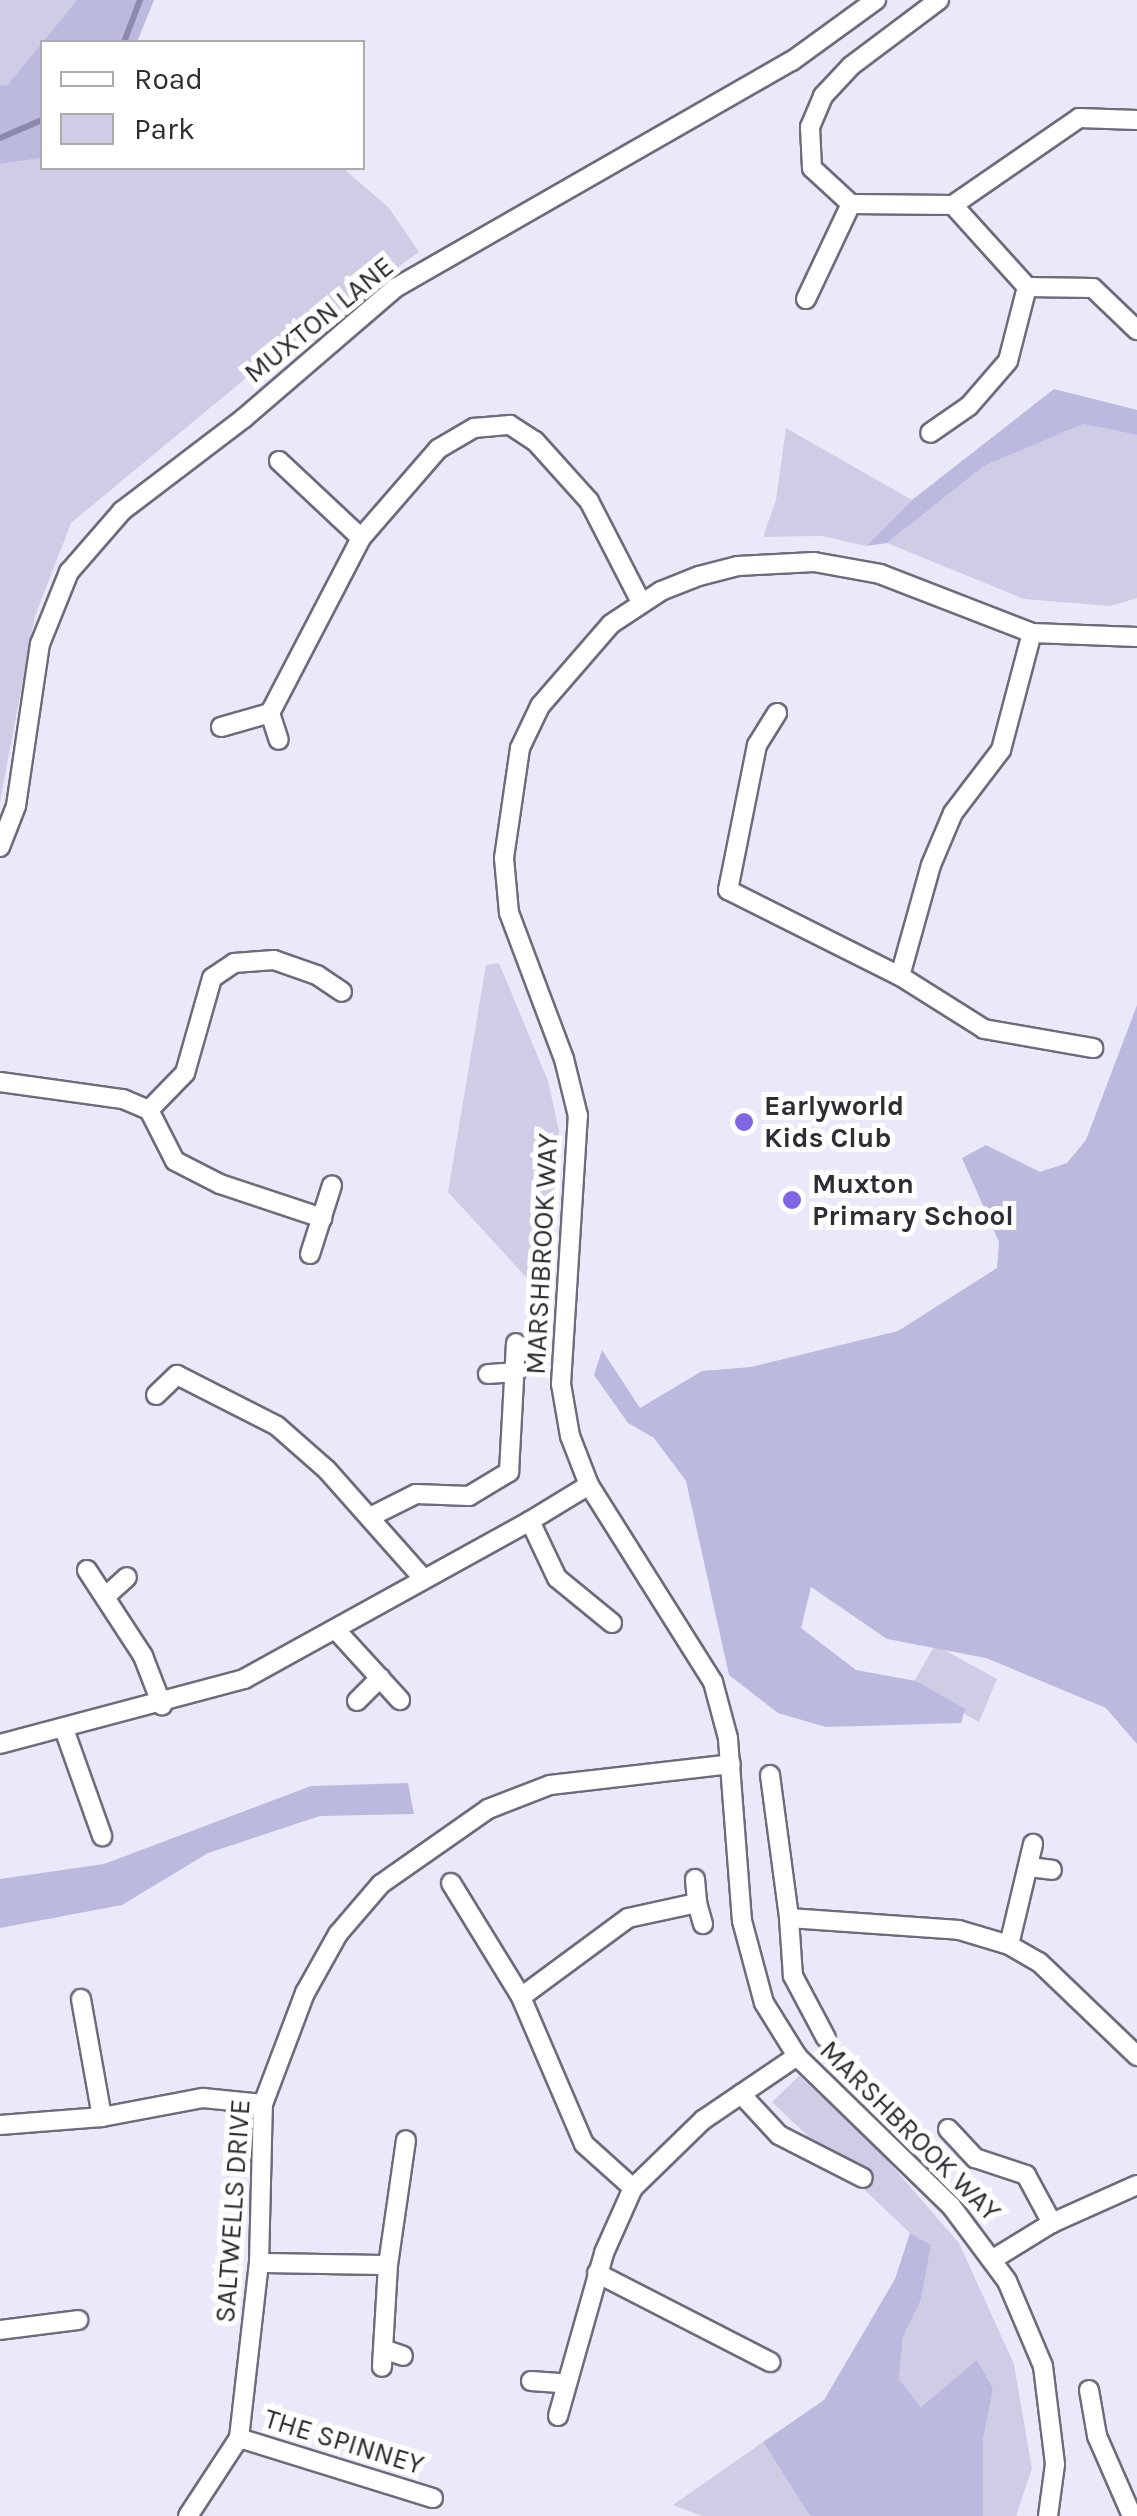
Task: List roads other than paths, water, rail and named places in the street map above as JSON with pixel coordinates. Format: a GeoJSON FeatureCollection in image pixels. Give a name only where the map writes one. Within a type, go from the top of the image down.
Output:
{"type":"FeatureCollection","features":[{"type":"Feature","properties":{"kind":"street","name":"MUXTON LANE"},"geometry":{"type":"LineString","coordinates":[[0,847],[16,806],[40,644],[69,572],[122,510],[244,418],[395,288],[792,61],[876,0]]}},
{"type":"Feature","properties":{"kind":"street"},"geometry":{"type":"LineString","coordinates":[[939,0],[851,66],[823,96],[810,126],[812,168],[852,204],[954,205],[1080,118],[1137,120]]}},
{"type":"Feature","properties":{"kind":"street"},"geometry":{"type":"LineString","coordinates":[[806,299],[852,204]]}},
{"type":"Feature","properties":{"kind":"street"},"geometry":{"type":"LineString","coordinates":[[954,205],[1027,287],[1094,288],[1137,330]]}},
{"type":"Feature","properties":{"kind":"street"},"geometry":{"type":"LineString","coordinates":[[930,433],[969,406],[1008,362],[1027,287]]}},
{"type":"Feature","properties":{"kind":"street"},"geometry":{"type":"LineString","coordinates":[[221,727],[270,712],[354,562],[360,538],[438,449],[474,428],[510,426],[535,441],[589,501],[641,602]]}},
{"type":"Feature","properties":{"kind":"street"},"geometry":{"type":"LineString","coordinates":[[280,460],[360,538]]}},
{"type":"Feature","properties":{"kind":"street","name":"MARSHBROOK WAY"},"geometry":{"type":"LineString","coordinates":[[1048,2516],[1055,2464],[1043,2366],[995,2258],[952,2206],[797,2056],[764,2003],[748,1950],[731,1764],[713,1682],[589,1485],[570,1436],[561,1384],[578,1116],[564,1059],[509,913],[504,858],[516,766],[540,706],[598,637],[641,602],[738,566],[814,562],[880,574],[1032,633],[1137,637]]}},
{"type":"Feature","properties":{"kind":"street"},"geometry":{"type":"LineString","coordinates":[[900,976],[930,864],[953,813],[1001,750],[1032,633]]}},
{"type":"Feature","properties":{"kind":"street"},"geometry":{"type":"LineString","coordinates":[[270,712],[279,740]]}},
{"type":"Feature","properties":{"kind":"street"},"geometry":{"type":"LineString","coordinates":[[777,713],[757,745],[728,890],[900,976],[984,1029],[1093,1048]]}},
{"type":"Feature","properties":{"kind":"street"},"geometry":{"type":"LineString","coordinates":[[149,1110],[185,1073],[212,978],[234,964],[274,960],[317,975],[342,992]]}},
{"type":"Feature","properties":{"kind":"street"},"geometry":{"type":"LineString","coordinates":[[0,1082],[124,1099],[149,1110],[174,1161],[220,1184],[322,1218]]}},
{"type":"Feature","properties":{"kind":"street"},"geometry":{"type":"LineString","coordinates":[[310,1254],[332,1186]]}},
{"type":"Feature","properties":{"kind":"street"},"geometry":{"type":"LineString","coordinates":[[370,1518],[416,1494],[468,1496],[509,1472],[516,1343]]}},
{"type":"Feature","properties":{"kind":"street"},"geometry":{"type":"LineString","coordinates":[[156,1396],[174,1366],[277,1426],[370,1518],[423,1578]]}},
{"type":"Feature","properties":{"kind":"street"},"geometry":{"type":"LineString","coordinates":[[488,1374],[516,1372]]}},
{"type":"Feature","properties":{"kind":"street"},"geometry":{"type":"LineString","coordinates":[[0,1744],[162,1704],[244,1678],[336,1630],[589,1485]]}},
{"type":"Feature","properties":{"kind":"street"},"geometry":{"type":"LineString","coordinates":[[530,1521],[557,1578],[612,1623]]}},
{"type":"Feature","properties":{"kind":"street"},"geometry":{"type":"LineString","coordinates":[[87,1570],[143,1656],[162,1704]]}},
{"type":"Feature","properties":{"kind":"street"},"geometry":{"type":"LineString","coordinates":[[106,1596],[127,1578]]}},
{"type":"Feature","properties":{"kind":"street"},"geometry":{"type":"LineString","coordinates":[[336,1630],[400,1700]]}},
{"type":"Feature","properties":{"kind":"street"},"geometry":{"type":"LineString","coordinates":[[357,1702],[380,1678]]}},
{"type":"Feature","properties":{"kind":"street"},"geometry":{"type":"LineString","coordinates":[[64,1729],[102,1836]]}},
{"type":"Feature","properties":{"kind":"street","name":"SALTWELLS DRIVE"},"geometry":{"type":"LineString","coordinates":[[188,2516],[239,2438],[259,2263],[263,2104],[305,1993],[338,1934],[412,1859],[488,1810],[550,1785],[731,1764]]}},
{"type":"Feature","properties":{"kind":"street"},"geometry":{"type":"LineString","coordinates":[[770,1775],[793,1976],[826,2038]]}},
{"type":"Feature","properties":{"kind":"street"},"geometry":{"type":"LineString","coordinates":[[1009,1945],[1033,1844]]}},
{"type":"Feature","properties":{"kind":"street"},"geometry":{"type":"LineString","coordinates":[[1029,1867],[1052,1870]]}},
{"type":"Feature","properties":{"kind":"street"},"geometry":{"type":"LineString","coordinates":[[695,1879],[703,1924]]}},
{"type":"Feature","properties":{"kind":"street"},"geometry":{"type":"LineString","coordinates":[[451,1883],[521,1997],[584,2144],[633,2188]]}},
{"type":"Feature","properties":{"kind":"street"},"geometry":{"type":"LineString","coordinates":[[521,1997],[628,1918],[698,1903]]}},
{"type":"Feature","properties":{"kind":"street"},"geometry":{"type":"LineString","coordinates":[[789,1918],[959,1930],[1009,1945],[1040,1962],[1137,2056]]}},
{"type":"Feature","properties":{"kind":"street"},"geometry":{"type":"LineString","coordinates":[[81,1999],[102,2117]]}},
{"type":"Feature","properties":{"kind":"street"},"geometry":{"type":"LineString","coordinates":[[558,2416],[563,2382],[597,2274],[633,2188],[741,2094],[797,2056]]}},
{"type":"Feature","properties":{"kind":"street"},"geometry":{"type":"LineString","coordinates":[[741,2094],[779,2135],[863,2178]]}},
{"type":"Feature","properties":{"kind":"street"},"geometry":{"type":"LineString","coordinates":[[0,2125],[102,2117],[203,2098],[263,2104]]}},
{"type":"Feature","properties":{"kind":"street"},"geometry":{"type":"LineString","coordinates":[[948,2129],[975,2158],[1026,2176],[1052,2222]]}},
{"type":"Feature","properties":{"kind":"street"},"geometry":{"type":"LineString","coordinates":[[403,2356],[382,2358],[388,2266],[406,2140]]}},
{"type":"Feature","properties":{"kind":"street"},"geometry":{"type":"LineString","coordinates":[[995,2258],[1052,2222],[1137,2186]]}},
{"type":"Feature","properties":{"kind":"street"},"geometry":{"type":"LineString","coordinates":[[259,2263],[388,2266]]}},
{"type":"Feature","properties":{"kind":"street"},"geometry":{"type":"LineString","coordinates":[[597,2274],[770,2362]]}},
{"type":"Feature","properties":{"kind":"street"},"geometry":{"type":"LineString","coordinates":[[0,2330],[78,2320]]}},
{"type":"Feature","properties":{"kind":"street"},"geometry":{"type":"LineString","coordinates":[[531,2381],[563,2382]]}},
{"type":"Feature","properties":{"kind":"street"},"geometry":{"type":"LineString","coordinates":[[1089,2390],[1097,2436],[1132,2516]]}},
{"type":"Feature","properties":{"kind":"street","name":"THE SPINNEY"},"geometry":{"type":"LineString","coordinates":[[239,2438],[432,2498]]}},
{"type":"Feature","properties":{"kind":"waterway"},"geometry":{"type":"LineString","coordinates":[[125,40],[140,0]]}},
{"type":"Feature","properties":{"kind":"waterway"},"geometry":{"type":"LineString","coordinates":[[0,138],[40,121]]}},
{"type":"Feature","properties":{"kind":"place","name":"Earlyworld Kids Club"},"geometry":{"type":"Point","coordinates":[744,1122]}},
{"type":"Feature","properties":{"kind":"place","name":"Muxton Primary School"},"geometry":{"type":"Point","coordinates":[792,1200]}}]}
